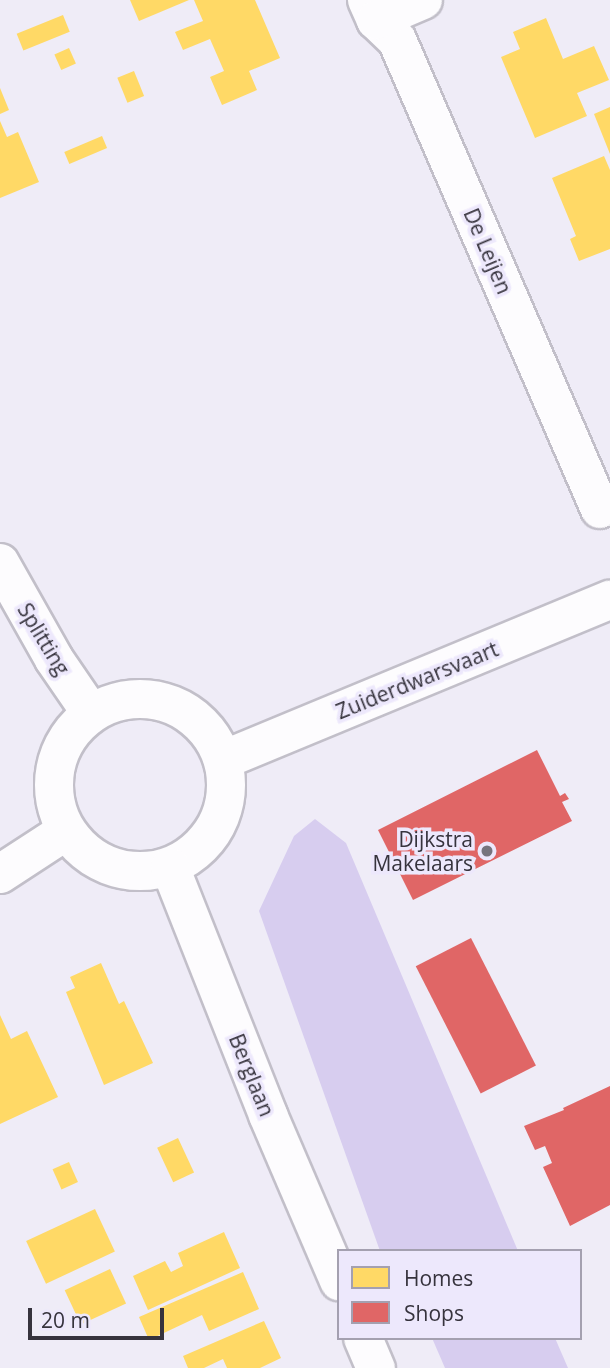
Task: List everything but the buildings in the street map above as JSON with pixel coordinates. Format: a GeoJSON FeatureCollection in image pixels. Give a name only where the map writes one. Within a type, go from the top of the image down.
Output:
{"type":"FeatureCollection","features":[{"type":"Feature","properties":{"kind":"main road"},"geometry":{"type":"LineString","coordinates":[[372,10],[423,0]]}},
{"type":"Feature","properties":{"kind":"main road","name":"De Leijen"},"geometry":{"type":"LineString","coordinates":[[372,10],[397,40],[600,509]]}},
{"type":"Feature","properties":{"kind":"main road","name":"Splitting"},"geometry":{"type":"LineString","coordinates":[[0,563],[54,659],[92,713]]}},
{"type":"Feature","properties":{"kind":"main road","name":"Zuiderdwarsvaart"},"geometry":{"type":"LineString","coordinates":[[223,760],[610,600]]}},
{"type":"Feature","properties":{"kind":"main road"},"geometry":{"type":"LineString","coordinates":[[154,699],[184,710],[209,731],[223,760],[227,793],[218,824],[197,850],[170,867],[141,872],[112,867],[86,853],[66,831],[54,799],[55,766],[68,736],[92,713],[121,700],[154,699]]}},
{"type":"Feature","properties":{"kind":"main road"},"geometry":{"type":"LineString","coordinates":[[0,874],[66,831]]}},
{"type":"Feature","properties":{"kind":"main road","name":"Berglaan"},"geometry":{"type":"LineString","coordinates":[[170,867],[268,1115],[337,1276]]}},
{"type":"Feature","properties":{"kind":"main road"},"geometry":{"type":"LineString","coordinates":[[364,1340],[376,1368]]}},
{"type":"Feature","properties":{"kind":"shaded area"},"geometry":{"type":"Polygon","coordinates":[[[315,819],[346,843],[517,1249],[379,1249],[259,911],[294,836],[315,819]]]}},
{"type":"Feature","properties":{"kind":"shaded area"},"geometry":{"type":"Polygon","coordinates":[[[433,1340],[556,1340],[568,1368],[445,1368],[433,1340]]]}},
{"type":"Feature","properties":{"kind":"place","name":"Dijkstra Makelaars"},"geometry":{"type":"Point","coordinates":[487,851]}}]}
